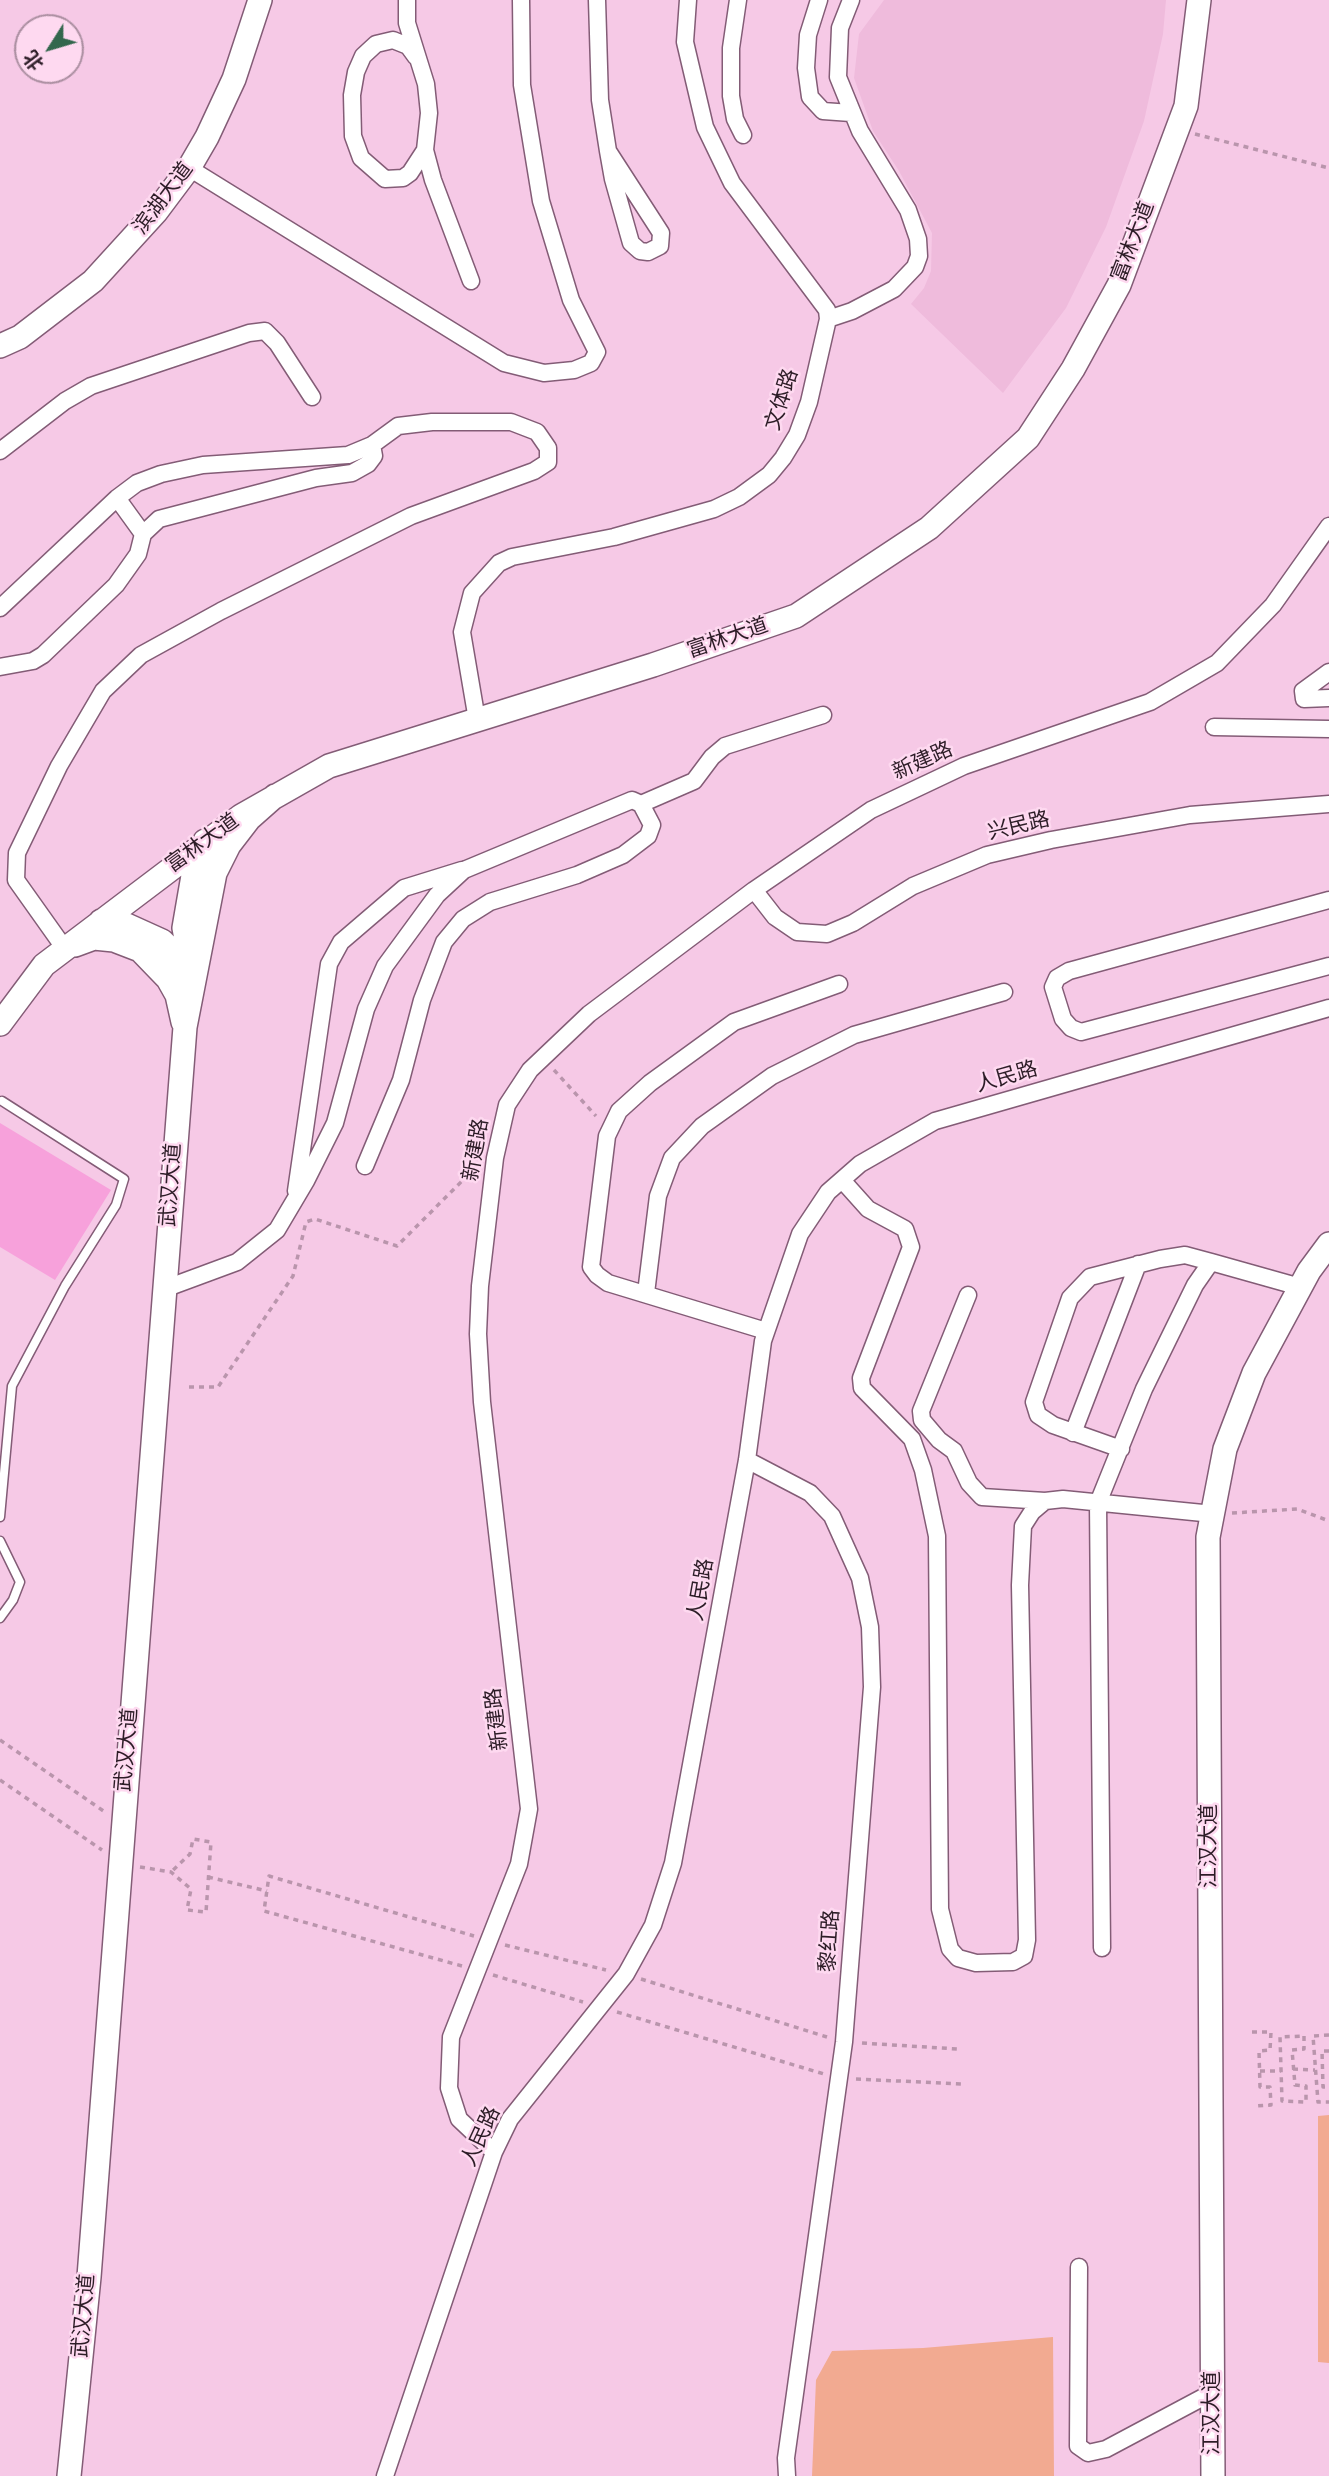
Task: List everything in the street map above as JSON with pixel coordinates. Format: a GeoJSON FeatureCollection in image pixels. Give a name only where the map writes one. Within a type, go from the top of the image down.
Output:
{"type":"FeatureCollection","features":[{"type":"Feature","properties":{"kind":"main road","name":"滨湖大道"},"geometry":{"type":"LineString","coordinates":[[0,346],[20,337],[93,281],[156,212],[189,168],[234,79],[260,0]]}},
{"type":"Feature","properties":{"kind":"main road","name":"富林大道"},"geometry":{"type":"LineString","coordinates":[[0,1024],[44,965],[205,841],[275,796],[329,766],[653,665],[796,616],[929,528],[1028,438],[1073,369],[1119,285],[1186,106],[1199,0]]}},
{"type":"Feature","properties":{"kind":"main road"},"geometry":{"type":"LineString","coordinates":[[185,1026],[215,873],[229,845],[249,820],[275,796]]}},
{"type":"Feature","properties":{"kind":"main road"},"geometry":{"type":"LineString","coordinates":[[185,1026],[191,965],[184,928],[194,870],[205,841]]}},
{"type":"Feature","properties":{"kind":"main road"},"geometry":{"type":"LineString","coordinates":[[101,921],[120,922],[145,931],[174,949],[188,978],[185,1026]]}},
{"type":"Feature","properties":{"kind":"main road"},"geometry":{"type":"LineString","coordinates":[[65,949],[94,938],[114,940],[140,950],[168,979],[177,995],[185,1026]]}},
{"type":"Feature","properties":{"kind":"main road","name":"武汉大道"},"geometry":{"type":"LineString","coordinates":[[69,2476],[89,2277],[185,1026]]}},
{"type":"Feature","properties":{"kind":"main road","name":"江汉大道"},"geometry":{"type":"LineString","coordinates":[[1213,2476],[1208,1537],[1225,1449],[1254,1373],[1300,1287],[1329,1244]]}},
{"type":"Feature","properties":{"kind":"street"},"geometry":{"type":"LineString","coordinates":[[407,0],[407,23],[419,62],[429,113],[425,150],[433,180],[471,281]]}},
{"type":"Feature","properties":{"kind":"street"},"geometry":{"type":"LineString","coordinates":[[189,168],[504,363],[525,371],[544,373],[575,370],[592,363],[597,352],[572,300],[541,201],[522,85],[521,0]]}},
{"type":"Feature","properties":{"kind":"street"},"geometry":{"type":"LineString","coordinates":[[597,0],[600,100],[608,151],[625,229],[635,248],[648,252],[660,246],[661,233],[608,151]]}},
{"type":"Feature","properties":{"kind":"street"},"geometry":{"type":"LineString","coordinates":[[688,0],[685,42],[705,127],[732,183],[821,299],[828,319],[852,311],[894,289],[915,267],[919,256],[918,239],[908,210],[851,113],[838,77],[840,28],[851,0]]}},
{"type":"Feature","properties":{"kind":"street"},"geometry":{"type":"LineString","coordinates":[[738,0],[731,48],[731,96],[735,119],[743,135]]}},
{"type":"Feature","properties":{"kind":"street"},"geometry":{"type":"LineString","coordinates":[[819,0],[808,35],[806,68],[810,97],[823,111],[851,113]]}},
{"type":"Feature","properties":{"kind":"street"},"geometry":{"type":"LineString","coordinates":[[419,62],[408,46],[393,40],[376,44],[363,56],[356,72],[352,95],[353,136],[360,158],[385,179],[403,178],[410,173],[425,150]]}},
{"type":"Feature","properties":{"kind":"street","name":"文体路"},"geometry":{"type":"LineString","coordinates":[[477,720],[461,632],[472,593],[484,578],[499,563],[512,557],[614,537],[714,509],[739,497],[769,475],[797,435],[808,402],[828,319]]}},
{"type":"Feature","properties":{"kind":"street"},"geometry":{"type":"LineString","coordinates":[[0,451],[65,401],[91,386],[249,333],[265,331],[277,343],[312,397]]}},
{"type":"Feature","properties":{"kind":"street"},"geometry":{"type":"LineString","coordinates":[[0,608],[117,498],[137,483],[161,474],[202,465],[348,455],[372,445],[398,426],[511,422],[537,432],[548,448],[548,462],[534,471],[411,516],[222,611],[141,655],[103,691],[59,766],[17,853],[16,880],[65,949]]}},
{"type":"Feature","properties":{"kind":"street"},"geometry":{"type":"LineString","coordinates":[[0,667],[33,661],[43,655],[116,585],[138,554],[143,534],[159,519],[316,478],[352,473],[368,464],[374,456],[372,445]]}},
{"type":"Feature","properties":{"kind":"street"},"geometry":{"type":"LineString","coordinates":[[117,498],[143,534]]}},
{"type":"Feature","properties":{"kind":"street","name":"新建路"},"geometry":{"type":"LineString","coordinates":[[494,2152],[458,2119],[449,2088],[451,2037],[519,1864],[529,1809],[482,1402],[480,1286],[495,1158],[506,1105],[530,1070],[589,1014],[754,890],[871,810],[911,788],[964,766],[1150,702],[1217,663],[1273,605],[1329,526]]}},
{"type":"Feature","properties":{"kind":"street"},"geometry":{"type":"LineString","coordinates":[[1329,672],[1303,691],[1304,699],[1329,698]]}},
{"type":"Feature","properties":{"kind":"street"},"geometry":{"type":"LineString","coordinates":[[641,804],[694,781],[712,757],[725,746],[823,715]]}},
{"type":"Feature","properties":{"kind":"street"},"geometry":{"type":"LineString","coordinates":[[1214,727],[1329,729]]}},
{"type":"Feature","properties":{"kind":"street"},"geometry":{"type":"LineString","coordinates":[[295,1200],[329,964],[341,942],[353,928],[404,888],[464,870],[632,800],[641,804],[652,825],[648,836],[623,855],[577,875],[490,901],[463,919],[444,942],[422,1000],[401,1080],[365,1166]]}},
{"type":"Feature","properties":{"kind":"street","name":"兴民路"},"geometry":{"type":"LineString","coordinates":[[754,890],[775,917],[797,932],[827,934],[853,923],[913,886],[987,855],[1051,840],[1190,815],[1329,804]]}},
{"type":"Feature","properties":{"kind":"street"},"geometry":{"type":"LineString","coordinates":[[164,1289],[237,1262],[277,1230],[335,1123],[366,1009],[385,965],[437,895],[464,870]]}},
{"type":"Feature","properties":{"kind":"street"},"geometry":{"type":"LineString","coordinates":[[1329,900],[1069,971],[1057,978],[1053,987],[1063,1019],[1071,1028],[1081,1032],[1329,966]]}},
{"type":"Feature","properties":{"kind":"street"},"geometry":{"type":"LineString","coordinates":[[766,1331],[608,1283],[592,1267],[610,1130],[619,1111],[650,1083],[734,1022],[839,985]]}},
{"type":"Feature","properties":{"kind":"street"},"geometry":{"type":"LineString","coordinates":[[646,1293],[658,1196],[672,1158],[702,1126],[772,1076],[854,1035],[1004,992]]}},
{"type":"Feature","properties":{"kind":"street","name":"人民路"},"geometry":{"type":"LineString","coordinates":[[385,2476],[494,2152],[510,2119],[626,1974],[653,1925],[673,1863],[747,1460],[766,1331],[800,1234],[828,1192],[860,1164],[934,1121],[1329,1008]]}},
{"type":"Feature","properties":{"kind":"street"},"geometry":{"type":"LineString","coordinates":[[842,1180],[867,1209],[905,1229],[911,1247],[861,1378],[862,1388],[912,1439],[923,1470],[937,1536],[940,1909],[950,1949],[958,1958],[976,1963],[1013,1962],[1024,1956],[1027,1940],[1021,1560],[1023,1526],[1032,1512],[1045,1501]]}},
{"type":"Feature","properties":{"kind":"street"},"geometry":{"type":"LineString","coordinates":[[1121,1449],[1073,1433],[1038,1415],[1034,1402],[1070,1298],[1090,1277],[1185,1255],[1300,1287]]}},
{"type":"Feature","properties":{"kind":"street"},"geometry":{"type":"LineString","coordinates":[[1102,1948],[1098,1503],[1144,1389],[1195,1285],[1211,1262]]}},
{"type":"Feature","properties":{"kind":"street"},"geometry":{"type":"LineString","coordinates":[[1073,1433],[1138,1264]]}},
{"type":"Feature","properties":{"kind":"street"},"geometry":{"type":"LineString","coordinates":[[968,1296],[921,1411],[922,1420],[939,1440],[954,1451],[969,1483],[982,1497],[1045,1501],[1063,1499],[1213,1514]]}},
{"type":"Feature","properties":{"kind":"street","name":"黎红路"},"geometry":{"type":"LineString","coordinates":[[747,1460],[810,1493],[832,1516],[860,1578],[870,1626],[872,1687],[844,2042],[786,2458],[787,2476]]}},
{"type":"Feature","properties":{"kind":"street"},"geometry":{"type":"LineString","coordinates":[[1079,2267],[1078,2446],[1088,2453],[1105,2449],[1213,2392]]}},
{"type":"Feature","properties":{"kind":"lane"},"geometry":{"type":"LineString","coordinates":[[0,1517],[12,1386],[65,1286],[116,1205],[124,1180],[2,1101]]}},
{"type":"Feature","properties":{"kind":"lane"},"geometry":{"type":"LineString","coordinates":[[0,1541],[20,1582],[13,1600],[0,1618]]}},
{"type":"Feature","properties":{"kind":"path"},"geometry":{"type":"LineString","coordinates":[[1178,130],[1329,169]]}},
{"type":"Feature","properties":{"kind":"path"},"geometry":{"type":"LineString","coordinates":[[543,1058],[610,1130]]}},
{"type":"Feature","properties":{"kind":"path"},"geometry":{"type":"LineString","coordinates":[[189,1387],[218,1387],[293,1276],[306,1223],[315,1219],[397,1246],[482,1161]]}},
{"type":"Feature","properties":{"kind":"path"},"geometry":{"type":"LineString","coordinates":[[1213,1514],[1297,1509],[1329,1521]]}},
{"type":"Feature","properties":{"kind":"path"},"geometry":{"type":"LineString","coordinates":[[0,1740],[122,1824]]}},
{"type":"Feature","properties":{"kind":"path"},"geometry":{"type":"LineString","coordinates":[[0,1780],[119,1862],[171,1872],[191,1889],[187,1910],[206,1912],[211,1842],[192,1839],[190,1854],[171,1872]]}},
{"type":"Feature","properties":{"kind":"path"},"geometry":{"type":"LineString","coordinates":[[264,1911],[269,1876]]}},
{"type":"Feature","properties":{"kind":"path"},"geometry":{"type":"LineString","coordinates":[[208,1877],[267,1891]]}},
{"type":"Feature","properties":{"kind":"path"},"geometry":{"type":"LineString","coordinates":[[1252,2032],[1270,2032],[1270,2050],[1259,2050],[1260,2087],[1270,2087],[1271,2105],[1256,2106]]}},
{"type":"Feature","properties":{"kind":"path"},"geometry":{"type":"LineString","coordinates":[[1329,2035],[1313,2036],[1318,2102],[1329,2102]]}},
{"type":"Feature","properties":{"kind":"path"},"geometry":{"type":"LineString","coordinates":[[1304,2036],[1304,2049],[1292,2050],[1294,2085],[1306,2086],[1306,2102],[1282,2101],[1281,2071],[1280,2037],[1304,2036]]}},
{"type":"Feature","properties":{"kind":"path"},"geometry":{"type":"LineString","coordinates":[[1329,2051],[1322,2051],[1324,2087],[1329,2087]]}},
{"type":"Feature","properties":{"kind":"path"},"geometry":{"type":"LineString","coordinates":[[1293,2069],[1315,2070]]}},
{"type":"Feature","properties":{"kind":"path"},"geometry":{"type":"LineString","coordinates":[[1323,2070],[1329,2070]]}},
{"type":"Feature","properties":{"kind":"path"},"geometry":{"type":"LineString","coordinates":[[1260,2071],[1281,2071]]}},
{"type":"Feature","properties":{"kind":"shaded area"},"geometry":{"type":"Polygon","coordinates":[[[884,0],[1166,0],[1163,34],[1144,121],[1106,227],[1066,308],[1003,393],[911,304],[924,288],[931,271],[932,233],[899,171],[873,131],[854,78],[859,34],[884,0]]]}},
{"type":"Feature","properties":{"kind":"shaded area"},"geometry":{"type":"Polygon","coordinates":[[[1329,2115],[1329,2363],[1318,2362],[1318,2116],[1329,2115]]]}},
{"type":"Feature","properties":{"kind":"shaded area"},"geometry":{"type":"Polygon","coordinates":[[[1053,2337],[1054,2476],[812,2476],[816,2380],[832,2351],[923,2348],[1053,2337]]]}},
{"type":"Feature","properties":{"kind":"building"},"geometry":{"type":"Polygon","coordinates":[[[0,1123],[111,1190],[55,1280],[0,1247],[0,1123]]]}}]}
